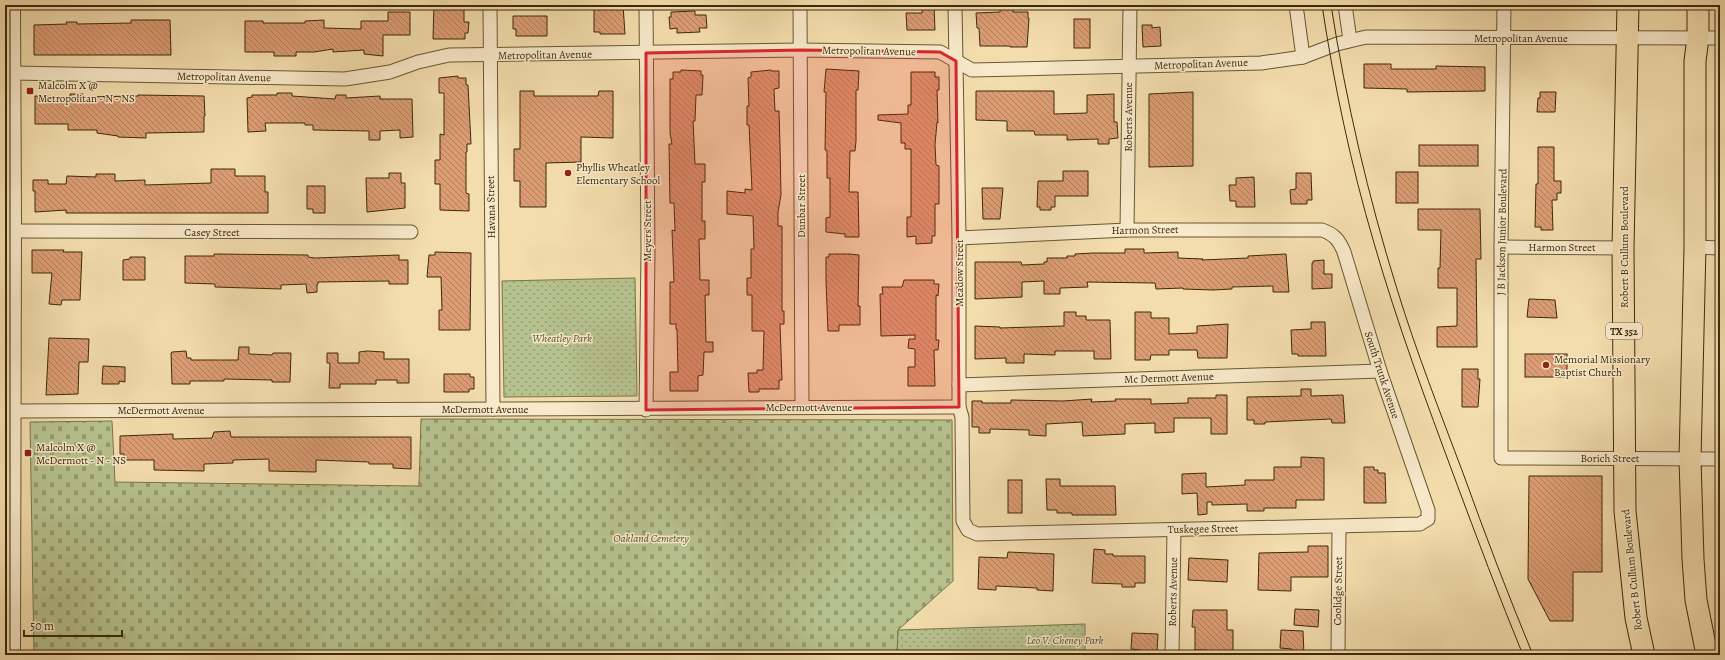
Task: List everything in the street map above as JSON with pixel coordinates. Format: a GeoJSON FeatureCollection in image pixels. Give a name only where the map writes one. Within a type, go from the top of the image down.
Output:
{"type":"FeatureCollection","features":[{"type":"Feature","properties":{"kind":"main road","name":"Robert B Cullum Boulevard"},"geometry":{"type":"LineString","coordinates":[[1628,5],[1623,248],[1625,511],[1636,618],[1644,655]]}},
{"type":"Feature","properties":{"kind":"main road"},"geometry":{"type":"LineString","coordinates":[[1698,5],[1698,38],[1695,61],[1695,247],[1690,459],[1693,559],[1696,600],[1707,655]]}},
{"type":"Feature","properties":{"kind":"street"},"geometry":{"type":"LineString","coordinates":[[12,5],[13,73],[9,146],[13,231],[12,411],[9,489],[12,655]]}},
{"type":"Feature","properties":{"kind":"street","name":"Havana Street"},"geometry":{"type":"LineString","coordinates":[[490,5],[493,409]]}},
{"type":"Feature","properties":{"kind":"street","name":"Meyers Street"},"geometry":{"type":"LineString","coordinates":[[646,5],[648,251],[646,410]]}},
{"type":"Feature","properties":{"kind":"street","name":"Dunbar Street"},"geometry":{"type":"LineString","coordinates":[[800,5],[802,407]]}},
{"type":"Feature","properties":{"kind":"street","name":"Meadow Street"},"geometry":{"type":"LineString","coordinates":[[955,5],[959,238],[959,407],[962,418],[963,521],[968,530],[977,534]]}},
{"type":"Feature","properties":{"kind":"street","name":"Roberts Avenue"},"geometry":{"type":"LineString","coordinates":[[1127,230],[1130,5]]}},
{"type":"Feature","properties":{"kind":"street"},"geometry":{"type":"LineString","coordinates":[[1296,5],[1303,57]]}},
{"type":"Feature","properties":{"kind":"street"},"geometry":{"type":"LineString","coordinates":[[1345,5],[1350,40]]}},
{"type":"Feature","properties":{"kind":"street","name":"J B Jackson Junior Boulevard"},"geometry":{"type":"LineString","coordinates":[[1501,458],[1501,247],[1504,5]]}},
{"type":"Feature","properties":{"kind":"street","name":"Metropolitan Avenue"},"geometry":{"type":"LineString","coordinates":[[13,73],[345,79],[390,72],[418,62],[449,55],[801,50],[940,52],[972,70],[1261,63],[1303,57],[1350,40],[1366,37],[1720,38]]}},
{"type":"Feature","properties":{"kind":"street","name":"Harmon Street"},"geometry":{"type":"LineString","coordinates":[[959,238],[1127,230],[1322,230],[1331,233]]}},
{"type":"Feature","properties":{"kind":"street","name":"Casey Street"},"geometry":{"type":"LineString","coordinates":[[13,231],[411,232]]}},
{"type":"Feature","properties":{"kind":"street","name":"South Trunk Avenue"},"geometry":{"type":"LineString","coordinates":[[1331,233],[1340,242],[1344,252],[1380,371],[1428,510],[1428,519]]}},
{"type":"Feature","properties":{"kind":"street","name":"Harmon Street"},"geometry":{"type":"LineString","coordinates":[[1501,247],[1623,248]]}},
{"type":"Feature","properties":{"kind":"street"},"geometry":{"type":"LineString","coordinates":[[1695,247],[1720,248]]}},
{"type":"Feature","properties":{"kind":"street","name":"Mc Dermott Avenue"},"geometry":{"type":"LineString","coordinates":[[959,385],[1380,371]]}},
{"type":"Feature","properties":{"kind":"street","name":"McDermott Avenue"},"geometry":{"type":"LineString","coordinates":[[12,411],[493,409],[646,410],[802,407],[959,407]]}},
{"type":"Feature","properties":{"kind":"street","name":"Borich Street"},"geometry":{"type":"LineString","coordinates":[[1501,458],[1720,459]]}},
{"type":"Feature","properties":{"kind":"street","name":"Tuskegee Street"},"geometry":{"type":"LineString","coordinates":[[977,534],[1339,527],[1420,524],[1428,519]]}},
{"type":"Feature","properties":{"kind":"street","name":"Coolidge Street"},"geometry":{"type":"LineString","coordinates":[[1338,655],[1339,527]]}},
{"type":"Feature","properties":{"kind":"street","name":"Roberts Avenue"},"geometry":{"type":"LineString","coordinates":[[1172,655],[1174,530]]}},
{"type":"Feature","properties":{"kind":"highlighted area"},"geometry":{"type":"Polygon","coordinates":[[[801,50],[940,52],[956,61],[959,407],[646,410],[646,53],[801,50]]]}},
{"type":"Feature","properties":{"kind":"green space","name":"Wheatley Park"},"geometry":{"type":"Polygon","coordinates":[[[635,278],[637,396],[504,397],[502,281],[635,278]]]}},
{"type":"Feature","properties":{"kind":"green space","name":"Oakland Cemetery"},"geometry":{"type":"Polygon","coordinates":[[[421,419],[952,420],[953,581],[898,630],[897,655],[34,655],[30,422],[112,421],[115,482],[419,486],[421,419]]]}},
{"type":"Feature","properties":{"kind":"green space","name":"Leo V. Cheney Park"},"geometry":{"type":"Polygon","coordinates":[[[1085,624],[1085,655],[897,655],[898,630],[1085,624]]]}},
{"type":"Feature","properties":{"kind":"building"},"geometry":{"type":"Polygon","coordinates":[[[434,5],[464,5],[464,22],[469,22],[468,33],[465,33],[465,39],[433,39],[434,5]]]}},
{"type":"Feature","properties":{"kind":"building"},"geometry":{"type":"Polygon","coordinates":[[[594,5],[623,5],[625,34],[600,34],[600,32],[594,32],[594,5]]]}},
{"type":"Feature","properties":{"kind":"building"},"geometry":{"type":"Polygon","coordinates":[[[922,5],[934,5],[935,30],[907,30],[906,13],[922,13],[922,5]]]}},
{"type":"Feature","properties":{"kind":"building"},"geometry":{"type":"Polygon","coordinates":[[[1000,5],[1013,5],[1013,12],[1028,12],[1027,47],[980,46],[976,13],[1000,12],[1000,5]]]}},
{"type":"Feature","properties":{"kind":"building"},"geometry":{"type":"Polygon","coordinates":[[[695,11],[695,15],[706,15],[707,28],[699,28],[700,32],[677,33],[677,28],[670,29],[669,17],[671,17],[671,12],[695,11]]]}},
{"type":"Feature","properties":{"kind":"building"},"geometry":{"type":"Polygon","coordinates":[[[388,12],[410,12],[410,35],[383,35],[383,56],[364,54],[364,50],[333,52],[333,49],[314,52],[296,52],[296,56],[274,56],[274,52],[245,52],[245,21],[263,21],[263,23],[305,23],[305,21],[324,20],[324,28],[361,29],[361,21],[388,21],[388,12]]]}},
{"type":"Feature","properties":{"kind":"building"},"geometry":{"type":"Polygon","coordinates":[[[513,16],[547,16],[547,36],[516,36],[516,29],[513,29],[513,16]]]}},
{"type":"Feature","properties":{"kind":"building"},"geometry":{"type":"Polygon","coordinates":[[[1074,19],[1090,19],[1090,48],[1074,48],[1074,19]]]}},
{"type":"Feature","properties":{"kind":"building"},"geometry":{"type":"Polygon","coordinates":[[[131,20],[170,20],[171,55],[34,55],[34,25],[67,24],[66,22],[77,22],[77,24],[131,23],[131,20]]]}},
{"type":"Feature","properties":{"kind":"building"},"geometry":{"type":"Polygon","coordinates":[[[1142,25],[1152,25],[1152,28],[1160,27],[1161,46],[1143,47],[1142,25]]]}},
{"type":"Feature","properties":{"kind":"building"},"geometry":{"type":"Polygon","coordinates":[[[1364,64],[1391,64],[1391,69],[1436,69],[1436,66],[1485,67],[1485,91],[1407,92],[1407,89],[1364,88],[1364,64]]]}},
{"type":"Feature","properties":{"kind":"building"},"geometry":{"type":"Polygon","coordinates":[[[826,69],[859,71],[858,90],[856,90],[856,141],[855,151],[850,151],[849,192],[858,192],[859,237],[845,237],[845,234],[826,232],[826,218],[830,217],[830,178],[827,178],[827,151],[825,150],[826,92],[824,92],[826,69]]]}},
{"type":"Feature","properties":{"kind":"building"},"geometry":{"type":"Polygon","coordinates":[[[681,70],[701,71],[701,75],[703,75],[702,95],[696,95],[695,121],[693,121],[695,164],[705,164],[705,182],[702,182],[702,221],[705,221],[705,239],[699,239],[700,280],[709,280],[709,295],[705,295],[706,342],[713,342],[713,352],[704,352],[703,375],[698,376],[698,391],[670,391],[670,372],[678,372],[677,329],[676,324],[670,324],[670,282],[674,282],[672,230],[675,231],[674,203],[670,203],[669,144],[672,144],[670,133],[670,79],[673,79],[673,72],[681,72],[681,70]]]}},
{"type":"Feature","properties":{"kind":"building"},"geometry":{"type":"Polygon","coordinates":[[[771,70],[779,71],[779,88],[774,89],[775,111],[779,111],[780,146],[781,195],[778,212],[778,226],[782,226],[782,311],[784,311],[784,324],[780,324],[782,380],[779,380],[779,389],[759,389],[759,392],[749,392],[748,373],[757,373],[757,370],[763,370],[764,331],[752,331],[752,295],[747,295],[747,278],[751,278],[751,249],[754,249],[753,216],[727,214],[727,191],[745,193],[745,189],[752,190],[749,125],[747,125],[747,106],[749,106],[748,78],[751,77],[751,72],[771,70]]]}},
{"type":"Feature","properties":{"kind":"building"},"geometry":{"type":"Polygon","coordinates":[[[911,72],[935,72],[935,77],[939,77],[939,90],[937,90],[938,123],[937,122],[935,145],[936,165],[939,166],[939,204],[935,204],[935,236],[932,236],[932,243],[916,244],[916,236],[907,237],[907,217],[911,217],[911,149],[905,149],[905,143],[901,143],[901,123],[878,120],[878,115],[908,114],[908,105],[911,105],[911,72]]]}},
{"type":"Feature","properties":{"kind":"building"},"geometry":{"type":"Polygon","coordinates":[[[458,76],[458,78],[466,78],[466,85],[468,85],[471,144],[467,144],[466,152],[466,193],[469,194],[469,211],[440,210],[440,184],[435,184],[435,160],[440,160],[440,134],[444,135],[444,93],[439,93],[439,78],[458,76]]]}},
{"type":"Feature","properties":{"kind":"building"},"geometry":{"type":"Polygon","coordinates":[[[520,91],[534,91],[534,96],[598,96],[599,91],[613,91],[613,138],[581,137],[581,162],[546,163],[546,207],[520,207],[520,181],[514,181],[514,149],[520,149],[520,91]]]}},
{"type":"Feature","properties":{"kind":"building"},"geometry":{"type":"Polygon","coordinates":[[[976,91],[1054,91],[1054,114],[1087,113],[1087,95],[1114,94],[1114,122],[1117,122],[1118,138],[1109,139],[1109,144],[1098,144],[1098,139],[1067,140],[1067,135],[1035,135],[1034,131],[1007,131],[1007,121],[976,120],[976,91]]]}},
{"type":"Feature","properties":{"kind":"building"},"geometry":{"type":"Polygon","coordinates":[[[1193,92],[1193,166],[1149,167],[1149,94],[1193,92]]]}},
{"type":"Feature","properties":{"kind":"building"},"geometry":{"type":"Polygon","coordinates":[[[1540,92],[1556,92],[1555,112],[1537,112],[1540,92]]]}},
{"type":"Feature","properties":{"kind":"building"},"geometry":{"type":"Polygon","coordinates":[[[277,93],[292,93],[292,96],[335,99],[336,95],[346,95],[346,98],[380,96],[380,99],[412,99],[413,137],[400,138],[400,130],[380,131],[380,140],[369,140],[369,131],[313,130],[313,125],[305,125],[305,123],[265,123],[266,131],[248,132],[247,98],[252,97],[252,95],[277,95],[277,93]]]}},
{"type":"Feature","properties":{"kind":"building"},"geometry":{"type":"Polygon","coordinates":[[[70,94],[83,94],[83,97],[138,95],[204,96],[204,132],[146,133],[146,138],[118,137],[97,133],[97,130],[68,130],[68,124],[35,124],[35,96],[70,97],[70,94]]]}},
{"type":"Feature","properties":{"kind":"building"},"geometry":{"type":"Polygon","coordinates":[[[1419,145],[1478,145],[1478,166],[1419,166],[1419,145]]]}},
{"type":"Feature","properties":{"kind":"building"},"geometry":{"type":"Polygon","coordinates":[[[1538,147],[1554,147],[1554,181],[1561,181],[1561,193],[1557,193],[1557,200],[1552,200],[1553,230],[1541,230],[1541,227],[1535,227],[1536,184],[1538,184],[1538,147]]]}},
{"type":"Feature","properties":{"kind":"building"},"geometry":{"type":"Polygon","coordinates":[[[211,169],[235,169],[235,176],[265,176],[265,192],[268,192],[268,213],[66,213],[66,210],[35,212],[35,191],[33,191],[33,180],[48,180],[48,184],[66,184],[67,176],[96,177],[96,174],[115,174],[115,181],[145,180],[145,185],[211,183],[211,169]]]}},
{"type":"Feature","properties":{"kind":"building"},"geometry":{"type":"Polygon","coordinates":[[[1063,171],[1088,171],[1088,196],[1055,196],[1055,207],[1051,207],[1051,210],[1040,210],[1040,207],[1037,207],[1038,181],[1063,181],[1063,171]]]}},
{"type":"Feature","properties":{"kind":"building"},"geometry":{"type":"Polygon","coordinates":[[[1396,172],[1418,172],[1418,203],[1396,203],[1396,172]]]}},
{"type":"Feature","properties":{"kind":"building"},"geometry":{"type":"Polygon","coordinates":[[[389,173],[401,173],[401,183],[405,183],[405,208],[367,212],[366,178],[389,178],[389,173]]]}},
{"type":"Feature","properties":{"kind":"building"},"geometry":{"type":"Polygon","coordinates":[[[1296,173],[1311,173],[1312,200],[1307,200],[1307,204],[1291,204],[1290,190],[1296,189],[1296,173]]]}},
{"type":"Feature","properties":{"kind":"building"},"geometry":{"type":"Polygon","coordinates":[[[1254,177],[1255,207],[1236,207],[1236,201],[1230,201],[1229,185],[1236,185],[1236,178],[1254,177]]]}},
{"type":"Feature","properties":{"kind":"building"},"geometry":{"type":"Polygon","coordinates":[[[307,186],[325,186],[325,213],[313,213],[313,209],[307,209],[307,186]]]}},
{"type":"Feature","properties":{"kind":"building"},"geometry":{"type":"Polygon","coordinates":[[[982,188],[1003,188],[1000,219],[983,219],[982,188]]]}},
{"type":"Feature","properties":{"kind":"building"},"geometry":{"type":"Polygon","coordinates":[[[1418,209],[1480,209],[1481,259],[1476,259],[1477,347],[1437,347],[1437,327],[1457,326],[1457,288],[1438,288],[1441,230],[1418,230],[1418,209]]]}},
{"type":"Feature","properties":{"kind":"building"},"geometry":{"type":"Polygon","coordinates":[[[1125,249],[1144,249],[1144,253],[1178,252],[1178,258],[1203,259],[1202,260],[1248,258],[1248,256],[1286,254],[1289,292],[1273,292],[1273,286],[1232,287],[1232,289],[1213,290],[1183,288],[1156,289],[1155,283],[1087,282],[1088,287],[1060,288],[1060,294],[1044,294],[1044,281],[1022,282],[1022,297],[975,299],[975,262],[1021,262],[1022,265],[1044,264],[1044,262],[1047,262],[1047,258],[1067,258],[1067,256],[1075,256],[1075,254],[1125,253],[1125,249]]]}},
{"type":"Feature","properties":{"kind":"building"},"geometry":{"type":"Polygon","coordinates":[[[32,250],[64,250],[63,252],[82,252],[80,300],[62,300],[61,305],[49,304],[52,273],[32,273],[32,250]]]}},
{"type":"Feature","properties":{"kind":"building"},"geometry":{"type":"Polygon","coordinates":[[[435,252],[471,253],[470,330],[439,330],[439,310],[442,310],[441,277],[427,277],[429,255],[435,255],[435,252]]]}},
{"type":"Feature","properties":{"kind":"building"},"geometry":{"type":"Polygon","coordinates":[[[214,254],[308,255],[308,257],[315,258],[399,255],[399,260],[408,260],[408,284],[389,284],[389,281],[318,282],[317,292],[307,293],[306,284],[281,285],[281,289],[215,287],[215,284],[185,283],[185,256],[214,256],[214,254]]]}},
{"type":"Feature","properties":{"kind":"building"},"geometry":{"type":"Polygon","coordinates":[[[829,254],[859,255],[858,306],[860,306],[860,325],[839,325],[839,331],[828,331],[826,257],[829,257],[829,254]]]}},
{"type":"Feature","properties":{"kind":"building"},"geometry":{"type":"Polygon","coordinates":[[[130,257],[145,257],[145,280],[123,280],[123,260],[130,259],[130,257]]]}},
{"type":"Feature","properties":{"kind":"building"},"geometry":{"type":"Polygon","coordinates":[[[1324,260],[1324,274],[1332,274],[1332,288],[1312,289],[1312,263],[1313,261],[1324,260]]]}},
{"type":"Feature","properties":{"kind":"building"},"geometry":{"type":"Polygon","coordinates":[[[904,280],[934,280],[934,284],[939,284],[938,296],[936,295],[936,340],[939,340],[938,350],[934,350],[935,386],[908,386],[908,367],[915,367],[915,349],[908,348],[909,339],[915,339],[915,335],[881,336],[880,294],[883,294],[882,287],[902,287],[904,280]]]}},
{"type":"Feature","properties":{"kind":"building"},"geometry":{"type":"Polygon","coordinates":[[[1529,299],[1555,300],[1557,318],[1527,317],[1529,299]]]}},
{"type":"Feature","properties":{"kind":"building"},"geometry":{"type":"Polygon","coordinates":[[[1064,312],[1076,312],[1076,316],[1086,316],[1086,320],[1110,320],[1111,359],[1094,359],[1094,351],[1055,351],[1055,355],[1024,354],[1024,363],[1006,363],[1006,358],[975,359],[975,326],[1000,328],[1064,326],[1064,312]]]}},
{"type":"Feature","properties":{"kind":"building"},"geometry":{"type":"Polygon","coordinates":[[[1135,312],[1151,312],[1151,318],[1169,318],[1169,334],[1197,333],[1197,326],[1228,324],[1227,358],[1198,358],[1197,350],[1169,350],[1169,355],[1151,355],[1150,360],[1135,360],[1135,312]]]}},
{"type":"Feature","properties":{"kind":"building"},"geometry":{"type":"Polygon","coordinates":[[[1311,322],[1325,322],[1326,356],[1298,356],[1298,354],[1292,354],[1291,330],[1311,329],[1311,322]]]}},
{"type":"Feature","properties":{"kind":"building"},"geometry":{"type":"Polygon","coordinates":[[[49,338],[89,339],[88,362],[79,362],[78,394],[46,395],[49,338]]]}},
{"type":"Feature","properties":{"kind":"building"},"geometry":{"type":"Polygon","coordinates":[[[239,347],[249,347],[249,354],[272,355],[273,353],[291,353],[290,382],[224,379],[224,381],[190,381],[190,384],[172,384],[172,352],[186,351],[187,358],[191,358],[191,360],[238,360],[239,347]]]}},
{"type":"Feature","properties":{"kind":"building"},"geometry":{"type":"Polygon","coordinates":[[[359,352],[384,352],[384,359],[409,359],[409,383],[397,383],[397,380],[376,380],[376,384],[340,384],[340,388],[329,388],[330,363],[327,363],[327,353],[338,353],[338,363],[359,363],[359,352]]]}},
{"type":"Feature","properties":{"kind":"building","name":"Memorial Missionary Baptist Church"},"geometry":{"type":"Polygon","coordinates":[[[1525,354],[1567,354],[1567,377],[1525,377],[1525,354]]]}},
{"type":"Feature","properties":{"kind":"building"},"geometry":{"type":"Polygon","coordinates":[[[103,366],[125,367],[125,382],[119,381],[119,384],[102,384],[103,366]]]}},
{"type":"Feature","properties":{"kind":"building"},"geometry":{"type":"Polygon","coordinates":[[[1462,369],[1478,369],[1478,379],[1480,379],[1478,407],[1462,407],[1462,369]]]}},
{"type":"Feature","properties":{"kind":"building"},"geometry":{"type":"Polygon","coordinates":[[[444,374],[470,374],[470,377],[474,377],[474,389],[469,389],[469,392],[444,392],[444,374]]]}},
{"type":"Feature","properties":{"kind":"building"},"geometry":{"type":"Polygon","coordinates":[[[1301,389],[1311,389],[1311,396],[1343,395],[1345,423],[1332,423],[1331,419],[1265,422],[1265,424],[1254,424],[1254,420],[1247,420],[1247,397],[1301,396],[1301,389]]]}},
{"type":"Feature","properties":{"kind":"building"},"geometry":{"type":"Polygon","coordinates":[[[1216,395],[1227,395],[1227,434],[1211,434],[1211,418],[1174,418],[1174,432],[1155,433],[1155,423],[1125,424],[1125,434],[1083,436],[1082,422],[1046,424],[1046,436],[1029,435],[1029,430],[990,429],[990,433],[979,433],[979,427],[972,427],[972,401],[982,401],[982,403],[1011,403],[1011,400],[1063,401],[1092,399],[1091,402],[1116,401],[1115,399],[1151,399],[1151,404],[1188,403],[1188,398],[1216,398],[1216,395]]]}},
{"type":"Feature","properties":{"kind":"building"},"geometry":{"type":"Polygon","coordinates":[[[230,431],[231,437],[411,437],[411,469],[393,468],[393,464],[369,464],[369,462],[316,460],[316,472],[269,471],[269,459],[233,460],[233,463],[204,464],[204,471],[154,470],[154,460],[124,460],[124,454],[120,454],[120,436],[173,434],[173,439],[212,438],[214,432],[230,431]]]}},
{"type":"Feature","properties":{"kind":"building"},"geometry":{"type":"Polygon","coordinates":[[[1301,457],[1324,458],[1324,500],[1296,500],[1296,508],[1264,508],[1264,511],[1247,511],[1247,504],[1212,505],[1212,502],[1207,502],[1207,514],[1198,515],[1197,493],[1182,494],[1182,474],[1206,473],[1206,487],[1245,485],[1245,480],[1274,480],[1274,467],[1301,467],[1301,457]]]}},
{"type":"Feature","properties":{"kind":"building"},"geometry":{"type":"Polygon","coordinates":[[[1364,467],[1374,467],[1374,470],[1378,470],[1378,473],[1385,473],[1386,503],[1364,503],[1364,467]]]}},
{"type":"Feature","properties":{"kind":"building"},"geometry":{"type":"Polygon","coordinates":[[[1529,476],[1602,476],[1602,572],[1573,572],[1573,621],[1550,621],[1528,579],[1529,476]]]}},
{"type":"Feature","properties":{"kind":"building"},"geometry":{"type":"Polygon","coordinates":[[[1046,479],[1060,479],[1060,486],[1115,486],[1116,515],[1072,515],[1072,513],[1057,513],[1057,510],[1047,510],[1046,479]]]}},
{"type":"Feature","properties":{"kind":"building"},"geometry":{"type":"Polygon","coordinates":[[[1008,480],[1022,480],[1022,513],[1008,513],[1008,480]]]}},
{"type":"Feature","properties":{"kind":"building"},"geometry":{"type":"Polygon","coordinates":[[[1308,546],[1328,546],[1328,577],[1291,577],[1291,591],[1258,590],[1259,553],[1308,552],[1308,546]]]}},
{"type":"Feature","properties":{"kind":"building"},"geometry":{"type":"Polygon","coordinates":[[[1094,549],[1105,550],[1105,554],[1113,554],[1113,556],[1145,556],[1145,583],[1135,583],[1135,587],[1122,587],[1122,584],[1092,583],[1094,549]]]}},
{"type":"Feature","properties":{"kind":"building"},"geometry":{"type":"Polygon","coordinates":[[[1008,552],[1054,554],[1053,591],[1037,590],[1037,588],[996,586],[996,590],[978,589],[979,557],[1007,558],[1008,552]]]}},
{"type":"Feature","properties":{"kind":"building"},"geometry":{"type":"Polygon","coordinates":[[[1189,558],[1228,560],[1227,582],[1188,580],[1189,558]]]}},
{"type":"Feature","properties":{"kind":"building"},"geometry":{"type":"Polygon","coordinates":[[[1295,609],[1319,610],[1318,627],[1294,625],[1295,609]]]}},
{"type":"Feature","properties":{"kind":"building"},"geometry":{"type":"Polygon","coordinates":[[[1193,610],[1227,610],[1227,630],[1233,630],[1233,655],[1206,655],[1206,650],[1195,650],[1195,627],[1192,627],[1193,610]]]}},
{"type":"Feature","properties":{"kind":"building"},"geometry":{"type":"Polygon","coordinates":[[[1281,630],[1303,631],[1304,655],[1292,655],[1292,649],[1280,648],[1281,630]]]}},
{"type":"Feature","properties":{"kind":"building"},"geometry":{"type":"Polygon","coordinates":[[[1132,633],[1158,634],[1157,651],[1155,651],[1155,655],[1139,655],[1140,650],[1131,649],[1132,633]]]}},
{"type":"Feature","properties":{"kind":"tram line"},"geometry":{"type":"LineString","coordinates":[[1322,5],[1332,65],[1351,155],[1383,273],[1433,420],[1488,567],[1523,655]]}},
{"type":"Feature","properties":{"kind":"tram line"},"geometry":{"type":"LineString","coordinates":[[1331,5],[1351,113],[1367,184],[1386,254],[1412,335],[1437,404],[1533,655]]}},
{"type":"Feature","properties":{"kind":"place","name":"Malcolm X @ Metropolitan - N - NS"},"geometry":{"type":"Point","coordinates":[30,91]}},
{"type":"Feature","properties":{"kind":"place","name":"Phyllis Wheatley Elementary School"},"geometry":{"type":"Point","coordinates":[568,173]}},
{"type":"Feature","properties":{"kind":"place","name":"Memorial Missionary Baptist Church"},"geometry":{"type":"Point","coordinates":[1546,365]}},
{"type":"Feature","properties":{"kind":"place","name":"Malcolm X @ McDermott - N - NS"},"geometry":{"type":"Point","coordinates":[28,453]}}]}
